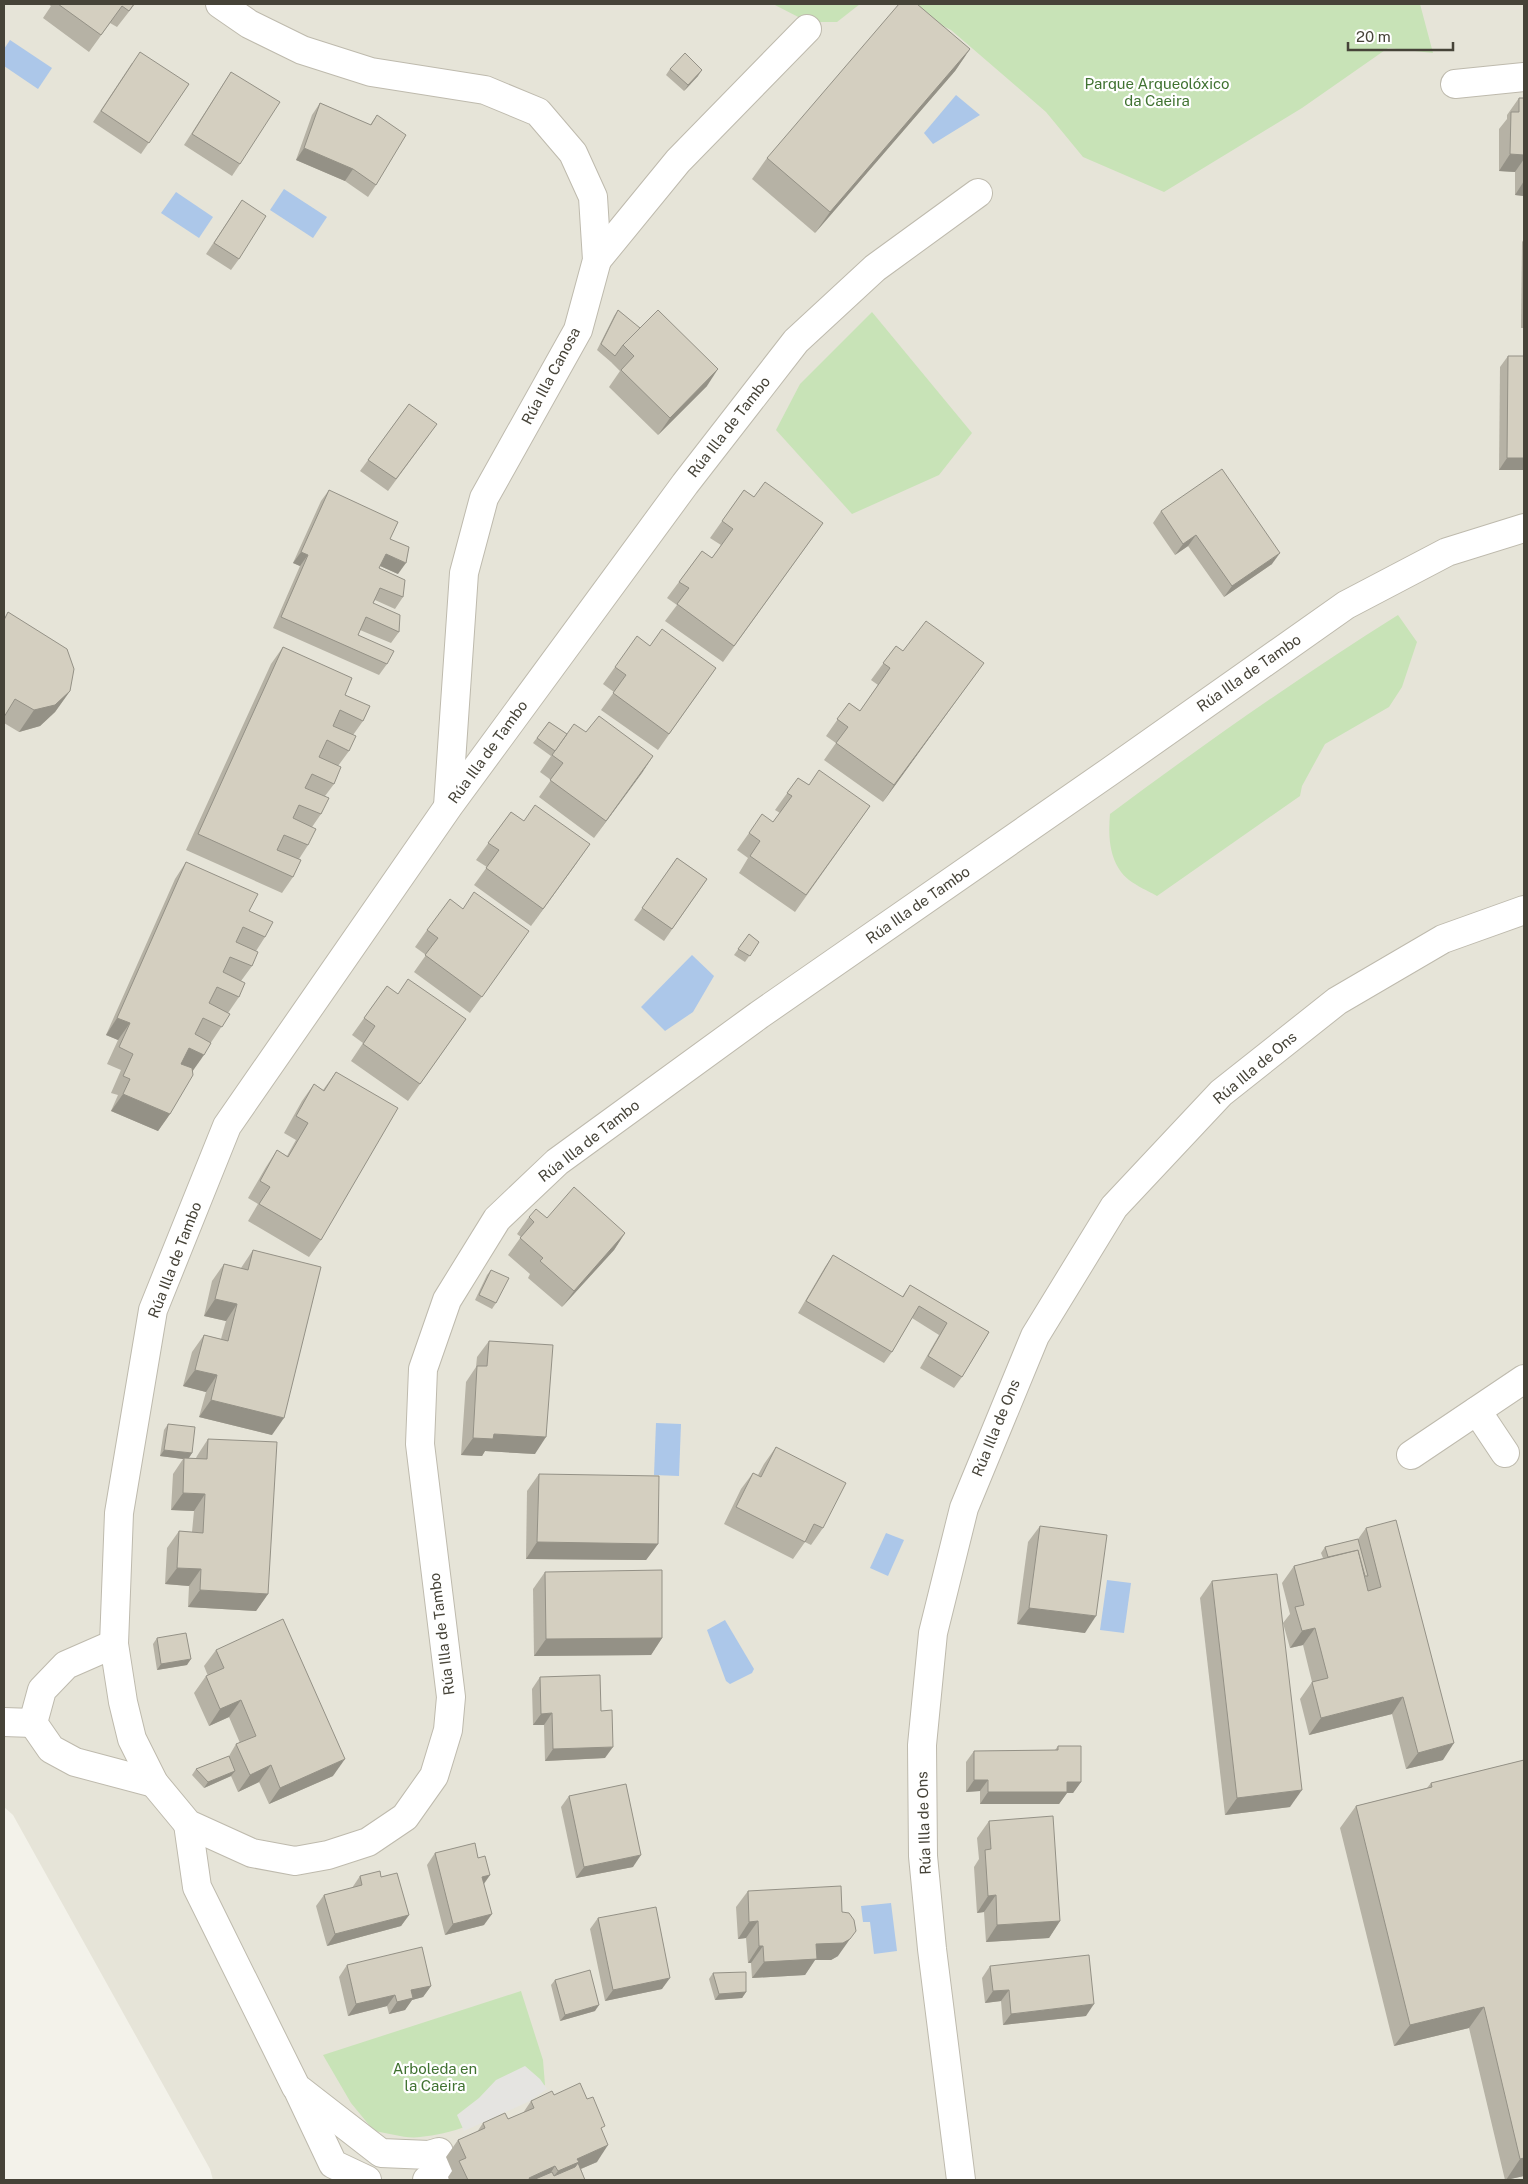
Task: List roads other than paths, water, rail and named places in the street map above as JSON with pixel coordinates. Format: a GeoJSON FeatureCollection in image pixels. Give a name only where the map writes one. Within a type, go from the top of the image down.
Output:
{"type":"FeatureCollection","features":[{"type":"Feature","properties":{"kind":"street","name":"Rúa Illa Canosa"},"geometry":{"type":"LineString","coordinates":[[220,4],[249,24],[302,50],[371,72],[485,90],[538,112],[573,153],[593,197],[597,260],[578,330],[484,498],[464,573],[448,807]]}},
{"type":"Feature","properties":{"kind":"street"},"geometry":{"type":"LineString","coordinates":[[597,260],[678,161],[807,29]]}},
{"type":"Feature","properties":{"kind":"street"},"geometry":{"type":"LineString","coordinates":[[1455,84],[1524,78]]}},
{"type":"Feature","properties":{"kind":"street","name":"Rúa Illa de Tambo"},"geometry":{"type":"LineString","coordinates":[[978,193],[875,268],[796,341],[685,484],[448,807],[227,1126],[153,1310],[120,1513],[114,1644],[123,1702],[132,1739],[154,1783],[188,1824],[252,1853],[294,1861],[328,1855],[368,1842],[405,1817],[434,1776],[448,1730],[451,1697],[420,1444],[423,1369],[447,1300],[497,1219],[558,1162],[751,1021],[1346,605],[1447,552],[1524,528]]}},
{"type":"Feature","properties":{"kind":"street","name":"Rúa Illa de Ons"},"geometry":{"type":"LineString","coordinates":[[961,2180],[932,1949],[923,1856],[922,1745],[933,1633],[964,1508],[1035,1336],[1114,1207],[1221,1093],[1337,1001],[1442,940],[1524,910]]}},
{"type":"Feature","properties":{"kind":"street"},"geometry":{"type":"LineString","coordinates":[[1412,1455],[1524,1379]]}},
{"type":"Feature","properties":{"kind":"street"},"geometry":{"type":"LineString","coordinates":[[1477,1411],[1505,1453]]}},
{"type":"Feature","properties":{"kind":"street"},"geometry":{"type":"LineString","coordinates":[[114,1644],[66,1665],[42,1690],[33,1723],[51,1749],[75,1762],[154,1783]]}},
{"type":"Feature","properties":{"kind":"street"},"geometry":{"type":"LineString","coordinates":[[4,1722],[33,1723]]}},
{"type":"Feature","properties":{"kind":"street"},"geometry":{"type":"LineString","coordinates":[[188,1824],[197,1887],[333,2164],[367,2180]]}},
{"type":"Feature","properties":{"kind":"street"},"geometry":{"type":"LineString","coordinates":[[296,2087],[381,2153],[430,2155],[445,2161],[427,2180]]}},
{"type":"Feature","properties":{"kind":"water"},"geometry":{"type":"Polygon","coordinates":[[[10,40],[52,68],[38,89],[4,66],[4,49],[10,40]]]}},
{"type":"Feature","properties":{"kind":"water"},"geometry":{"type":"Polygon","coordinates":[[[956,95],[980,115],[933,144],[924,133],[956,95]]]}},
{"type":"Feature","properties":{"kind":"water"},"geometry":{"type":"Polygon","coordinates":[[[284,189],[327,217],[313,238],[270,210],[284,189]]]}},
{"type":"Feature","properties":{"kind":"water"},"geometry":{"type":"Polygon","coordinates":[[[176,192],[213,217],[199,238],[161,213],[176,192]]]}},
{"type":"Feature","properties":{"kind":"water"},"geometry":{"type":"Polygon","coordinates":[[[692,955],[714,976],[693,1012],[665,1031],[641,1007],[692,955]]]}},
{"type":"Feature","properties":{"kind":"water"},"geometry":{"type":"Polygon","coordinates":[[[656,1423],[681,1424],[679,1476],[654,1475],[656,1423]]]}},
{"type":"Feature","properties":{"kind":"water"},"geometry":{"type":"Polygon","coordinates":[[[886,1533],[904,1540],[888,1576],[870,1568],[886,1533]]]}},
{"type":"Feature","properties":{"kind":"water"},"geometry":{"type":"Polygon","coordinates":[[[1107,1580],[1131,1583],[1124,1633],[1100,1630],[1107,1580]]]}},
{"type":"Feature","properties":{"kind":"water"},"geometry":{"type":"Polygon","coordinates":[[[725,1620],[754,1669],[752,1673],[730,1684],[726,1681],[707,1630],[725,1620]]]}},
{"type":"Feature","properties":{"kind":"water"},"geometry":{"type":"Polygon","coordinates":[[[891,1903],[897,1951],[874,1954],[870,1922],[863,1922],[861,1906],[891,1903]]]}},
{"type":"Feature","properties":{"kind":"park label","name":"Parque Arqueolóxico da Caeira"},"geometry":{"type":"Point","coordinates":[1157,92]}},
{"type":"Feature","properties":{"kind":"park label","name":"Arboleda en la Caeira"},"geometry":{"type":"Point","coordinates":[435,2078]}}]}
